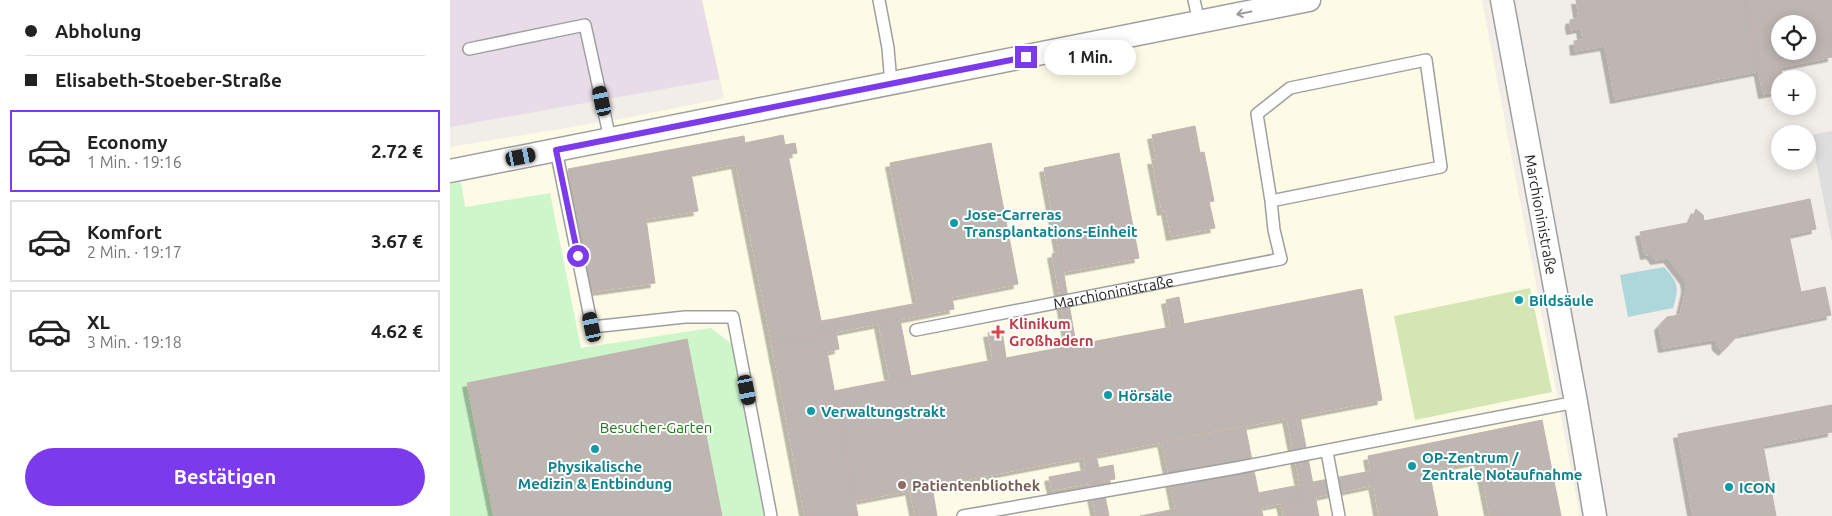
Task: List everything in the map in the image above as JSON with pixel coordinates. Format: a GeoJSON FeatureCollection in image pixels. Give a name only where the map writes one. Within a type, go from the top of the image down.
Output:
{"type":"FeatureCollection","features":[{"type":"Feature","properties":{"kind":"street"},"geometry":{"type":"LineString","coordinates":[[450,171],[1309,0]]}},
{"type":"Feature","properties":{"kind":"street","name":"Marchioninistraße"},"geometry":{"type":"LineString","coordinates":[[1502,0],[1576,402],[1595,516]]}},
{"type":"Feature","properties":{"kind":"lane"},"geometry":{"type":"LineString","coordinates":[[879,0],[888,48],[892,84]]}},
{"type":"Feature","properties":{"kind":"lane"},"geometry":{"type":"LineString","coordinates":[[1194,0],[1199,22]]}},
{"type":"Feature","properties":{"kind":"lane"},"geometry":{"type":"LineString","coordinates":[[469,49],[585,25],[610,139]]}},
{"type":"Feature","properties":{"kind":"lane"},"geometry":{"type":"LineString","coordinates":[[1426,60],[1441,167],[1271,201],[1257,114],[1290,88],[1426,60]]}},
{"type":"Feature","properties":{"kind":"lane"},"geometry":{"type":"LineString","coordinates":[[556,150],[592,327],[685,317],[733,317],[771,516]]}},
{"type":"Feature","properties":{"kind":"lane","name":"Marchioninistraße"},"geometry":{"type":"LineString","coordinates":[[916,330],[1280,259],[1271,201]]}},
{"type":"Feature","properties":{"kind":"lane"},"geometry":{"type":"LineString","coordinates":[[963,516],[1327,452],[1576,402]]}},
{"type":"Feature","properties":{"kind":"lane"},"geometry":{"type":"LineString","coordinates":[[1327,452],[1339,516]]}},
{"type":"Feature","properties":{"kind":"shaded area"},"geometry":{"type":"Polygon","coordinates":[[[450,0],[702,0],[720,79],[450,127],[450,0]]]}},
{"type":"Feature","properties":{"kind":"shaded area","name":"Klinikum Großhadern"},"geometry":{"type":"Polygon","coordinates":[[[702,0],[1482,0],[1580,516],[450,516],[450,147],[626,118],[724,98],[702,0]]]}},
{"type":"Feature","properties":{"kind":"shaded area"},"geometry":{"type":"Polygon","coordinates":[[[1832,131],[1832,243],[1816,161],[1816,134],[1832,131]]]}},
{"type":"Feature","properties":{"kind":"green space","name":"Besucher-Garten"},"geometry":{"type":"Polygon","coordinates":[[[461,182],[465,207],[550,193],[581,348],[711,328],[732,344],[764,516],[450,516],[450,184],[461,182]]]}},
{"type":"Feature","properties":{"kind":"green space"},"geometry":{"type":"Polygon","coordinates":[[[1530,288],[1552,392],[1415,420],[1394,316],[1530,288]]]}},
{"type":"Feature","properties":{"kind":"water"},"geometry":{"type":"Polygon","coordinates":[[[1664,267],[1673,278],[1677,290],[1673,308],[1628,317],[1620,275],[1664,267]]]}},
{"type":"Feature","properties":{"kind":"building"},"geometry":{"type":"Polygon","coordinates":[[[1576,0],[1745,0],[1759,71],[1615,99],[1605,46],[1575,51],[1574,41],[1583,40],[1581,28],[1571,30],[1570,25],[1570,20],[1579,18],[1576,0]]]}},
{"type":"Feature","properties":{"kind":"building"},"geometry":{"type":"Polygon","coordinates":[[[1745,0],[1832,0],[1832,57],[1781,67],[1782,70],[1771,70],[1771,93],[1763,94],[1745,0]]]}},
{"type":"Feature","properties":{"kind":"building"},"geometry":{"type":"Polygon","coordinates":[[[1195,126],[1200,153],[1204,152],[1214,201],[1209,202],[1215,228],[1171,236],[1166,210],[1162,211],[1152,160],[1157,160],[1152,135],[1195,126]]]}},
{"type":"Feature","properties":{"kind":"building"},"geometry":{"type":"Polygon","coordinates":[[[783,135],[785,145],[795,143],[797,153],[788,155],[821,321],[833,319],[836,332],[772,345],[736,164],[691,173],[698,211],[646,219],[655,283],[590,292],[568,169],[744,136],[745,143],[783,135]]]}},
{"type":"Feature","properties":{"kind":"building","name":"Jose-Carreras Transplantations-Einheit"},"geometry":{"type":"Polygon","coordinates":[[[991,143],[1018,284],[952,297],[954,309],[836,332],[833,319],[918,303],[890,163],[991,143]]]}},
{"type":"Feature","properties":{"kind":"building"},"geometry":{"type":"Polygon","coordinates":[[[1119,153],[1139,258],[1063,272],[1044,168],[1119,153]]]}},
{"type":"Feature","properties":{"kind":"building"},"geometry":{"type":"Polygon","coordinates":[[[1810,199],[1816,229],[1789,235],[1801,292],[1825,287],[1831,315],[1739,334],[1723,351],[1717,346],[1716,339],[1663,348],[1659,326],[1667,317],[1680,315],[1686,285],[1685,280],[1668,258],[1655,260],[1651,254],[1645,255],[1640,232],[1692,222],[1696,209],[1703,215],[1704,221],[1810,199]]]}},
{"type":"Feature","properties":{"kind":"building"},"geometry":{"type":"Polygon","coordinates":[[[1060,252],[1076,344],[1069,346],[1052,254],[1060,252]]]}},
{"type":"Feature","properties":{"kind":"building","name":"Hörsäle"},"geometry":{"type":"Polygon","coordinates":[[[1362,289],[1382,400],[855,501],[834,391],[993,360],[988,333],[1002,331],[1006,358],[1171,327],[1166,300],[1179,297],[1184,324],[1362,289]]]}},
{"type":"Feature","properties":{"kind":"building"},"geometry":{"type":"Polygon","coordinates":[[[900,320],[911,376],[890,380],[879,324],[900,320]]]}},
{"type":"Feature","properties":{"kind":"building","name":"Verwaltungstrakt"},"geometry":{"type":"Polygon","coordinates":[[[836,332],[839,349],[827,352],[858,516],[805,516],[772,345],[836,332]]]}},
{"type":"Feature","properties":{"kind":"building","name":"Physikalische Medizin & Entbindung"},"geometry":{"type":"Polygon","coordinates":[[[687,339],[722,516],[494,516],[467,383],[687,339]]]}},
{"type":"Feature","properties":{"kind":"building","name":"ICON"},"geometry":{"type":"Polygon","coordinates":[[[1832,405],[1832,432],[1763,445],[1776,516],[1693,516],[1678,434],[1832,405]]]}},
{"type":"Feature","properties":{"kind":"building"},"geometry":{"type":"Polygon","coordinates":[[[1300,416],[1319,516],[1284,516],[1281,503],[1303,499],[1287,418],[1300,416]]]}},
{"type":"Feature","properties":{"kind":"building","name":"OP-Zentrum / Zentrale Notaufnahme"},"geometry":{"type":"Polygon","coordinates":[[[1542,420],[1561,516],[1490,516],[1479,461],[1429,470],[1438,516],[1379,516],[1368,456],[1542,420]]]}},
{"type":"Feature","properties":{"kind":"building"},"geometry":{"type":"Polygon","coordinates":[[[1245,425],[1263,516],[1177,516],[1162,441],[1245,425]]]}},
{"type":"Feature","properties":{"kind":"building"},"geometry":{"type":"Polygon","coordinates":[[[1096,455],[1099,468],[1086,470],[1084,457],[1096,455]]]}},
{"type":"Feature","properties":{"kind":"building"},"geometry":{"type":"Polygon","coordinates":[[[1113,465],[1115,479],[1052,490],[1049,477],[1113,465]]]}},
{"type":"Feature","properties":{"kind":"building"},"geometry":{"type":"Polygon","coordinates":[[[1371,471],[1373,485],[1315,497],[1313,482],[1371,471]]]}},
{"type":"Feature","properties":{"kind":"building"},"geometry":{"type":"Polygon","coordinates":[[[1102,481],[1109,516],[1096,516],[1090,484],[1102,481]]]}},
{"type":"Feature","properties":{"kind":"building"},"geometry":{"type":"Polygon","coordinates":[[[1300,485],[1303,499],[1261,507],[1258,493],[1300,485]]]}},
{"type":"Feature","properties":{"kind":"building"},"geometry":{"type":"Polygon","coordinates":[[[932,486],[937,516],[915,516],[910,490],[932,486]]]}},
{"type":"Feature","properties":{"kind":"building"},"geometry":{"type":"Polygon","coordinates":[[[1175,509],[1177,516],[1140,516],[1175,509]]]}},
{"type":"Feature","properties":{"kind":"place","name":"Jose-Carreras Transplantations-Einheit"},"geometry":{"type":"Point","coordinates":[954,223]}},
{"type":"Feature","properties":{"kind":"place","name":"Bildsäule"},"geometry":{"type":"Point","coordinates":[1519,300]}},
{"type":"Feature","properties":{"kind":"place","name":"Klinikum Großhadern"},"geometry":{"type":"Point","coordinates":[998,332]}},
{"type":"Feature","properties":{"kind":"place","name":"Hörsäle"},"geometry":{"type":"Point","coordinates":[1108,395]}},
{"type":"Feature","properties":{"kind":"place","name":"Verwaltungstrakt"},"geometry":{"type":"Point","coordinates":[811,411]}},
{"type":"Feature","properties":{"kind":"place","name":"Physikalische Medizin & Entbindung"},"geometry":{"type":"Point","coordinates":[595,449]}},
{"type":"Feature","properties":{"kind":"place","name":"OP-Zentrum / Zentrale Notaufnahme"},"geometry":{"type":"Point","coordinates":[1412,466]}},
{"type":"Feature","properties":{"kind":"place","name":"Patientenbliothek"},"geometry":{"type":"Point","coordinates":[902,485]}},
{"type":"Feature","properties":{"kind":"place","name":"ICON"},"geometry":{"type":"Point","coordinates":[1729,487]}},
{"type":"Feature","properties":{"kind":"route"},"geometry":{"type":"LineString","coordinates":[[578,256],[556,150],[1026,57]]}}]}
